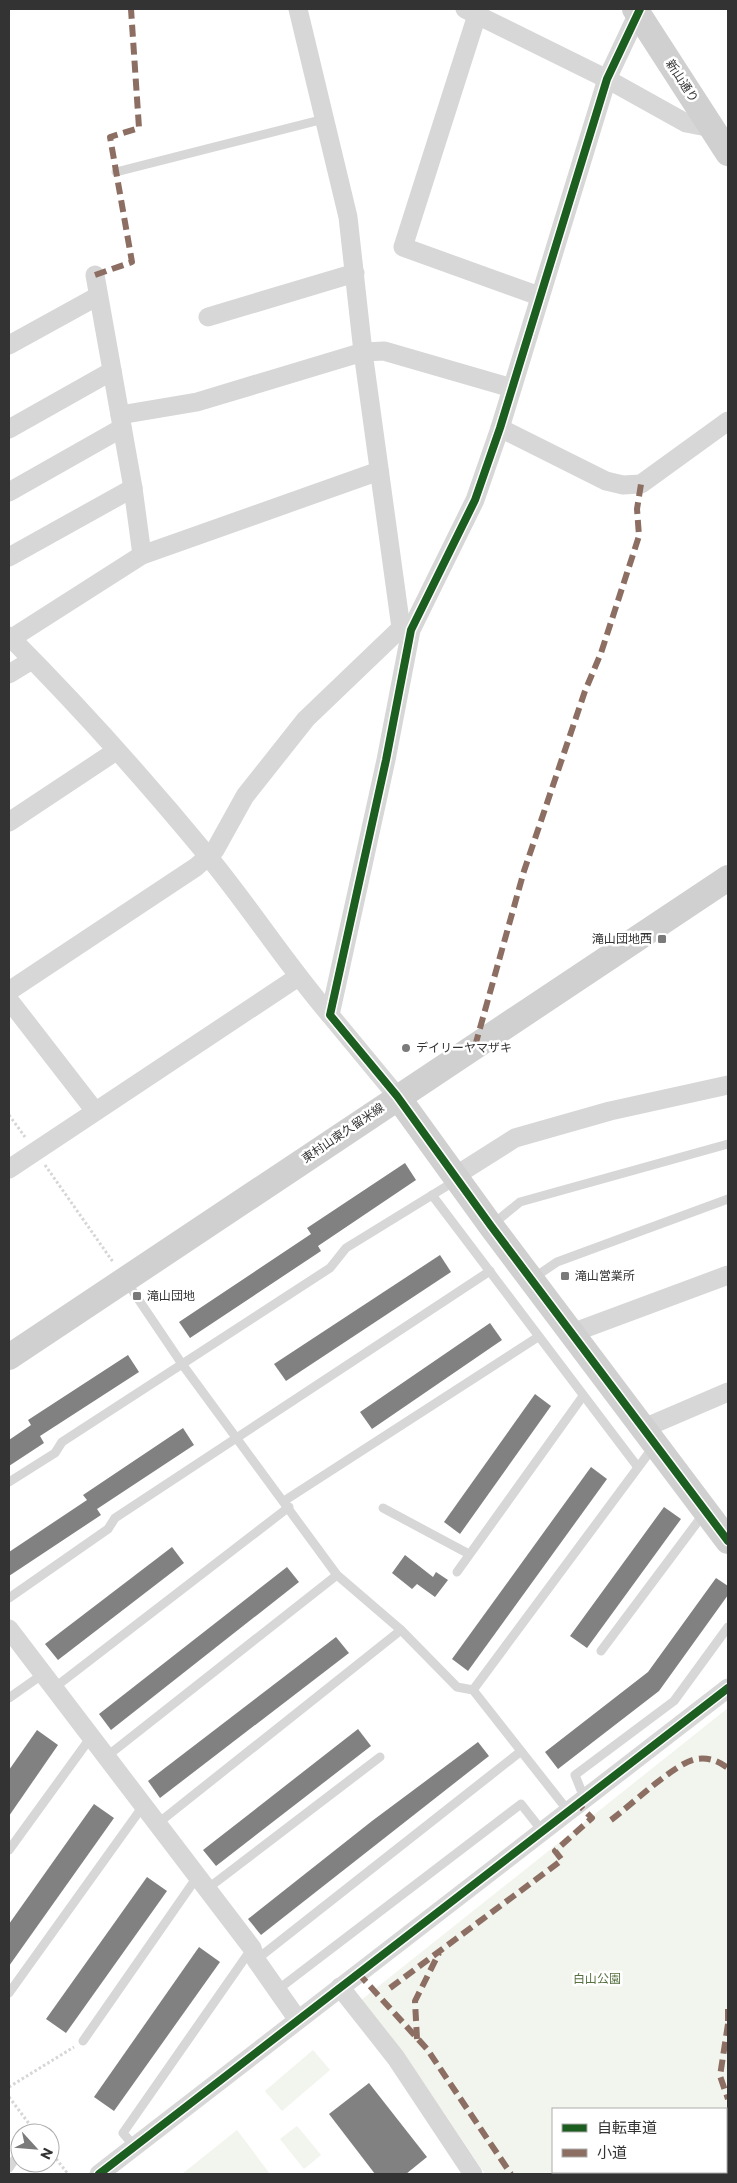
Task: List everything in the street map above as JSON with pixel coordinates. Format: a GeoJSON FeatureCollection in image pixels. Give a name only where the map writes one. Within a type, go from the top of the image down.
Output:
{"type":"FeatureCollection","features":[{"type":"Feature","properties":{"kind":"main road","name":"新山通り"},"geometry":{"type":"LineString","coordinates":[[638,10],[728,153]]}},
{"type":"Feature","properties":{"kind":"main road","name":"東村山東久留米線"},"geometry":{"type":"LineString","coordinates":[[9,1356],[728,878]]}},
{"type":"Feature","properties":{"kind":"main road"},"geometry":{"type":"LineString","coordinates":[[398,1096],[491,1226],[650,1436],[720,1524]]}},
{"type":"Feature","properties":{"kind":"street"},"geometry":{"type":"LineString","coordinates":[[298,9],[348,217],[379,471],[406,629],[386,760],[330,1015]]}},
{"type":"Feature","properties":{"kind":"street"},"geometry":{"type":"LineString","coordinates":[[9,990],[196,867],[215,850],[245,796],[306,719],[406,629],[475,500],[500,428],[607,79],[638,10]]}},
{"type":"Feature","properties":{"kind":"street"},"geometry":{"type":"LineString","coordinates":[[539,296],[403,248],[471,12],[607,79],[686,123],[712,128]]}},
{"type":"Feature","properties":{"kind":"street"},"geometry":{"type":"LineString","coordinates":[[208,317],[355,273]]}},
{"type":"Feature","properties":{"kind":"street"},"geometry":{"type":"LineString","coordinates":[[95,274],[133,488],[142,555]]}},
{"type":"Feature","properties":{"kind":"street"},"geometry":{"type":"LineString","coordinates":[[9,345],[98,296]]}},
{"type":"Feature","properties":{"kind":"street"},"geometry":{"type":"LineString","coordinates":[[9,492],[121,422],[197,402],[363,352],[384,351],[512,388]]}},
{"type":"Feature","properties":{"kind":"street"},"geometry":{"type":"LineString","coordinates":[[9,429],[112,371]]}},
{"type":"Feature","properties":{"kind":"street"},"geometry":{"type":"LineString","coordinates":[[500,428],[606,481],[623,485],[641,484],[728,421]]}},
{"type":"Feature","properties":{"kind":"street"},"geometry":{"type":"LineString","coordinates":[[379,471],[142,555],[10,637],[116,751],[208,856],[298,977],[398,1096]]}},
{"type":"Feature","properties":{"kind":"street"},"geometry":{"type":"LineString","coordinates":[[9,557],[133,488]]}},
{"type":"Feature","properties":{"kind":"street"},"geometry":{"type":"LineString","coordinates":[[9,674],[32,660]]}},
{"type":"Feature","properties":{"kind":"street"},"geometry":{"type":"LineString","coordinates":[[9,822],[116,751]]}},
{"type":"Feature","properties":{"kind":"street"},"geometry":{"type":"LineString","coordinates":[[9,1169],[298,977]]}},
{"type":"Feature","properties":{"kind":"street"},"geometry":{"type":"LineString","coordinates":[[9,1000],[95,1111]]}},
{"type":"Feature","properties":{"kind":"street"},"geometry":{"type":"LineString","coordinates":[[457,1177],[514,1138],[610,1111],[728,1085]]}},
{"type":"Feature","properties":{"kind":"street"},"geometry":{"type":"LineString","coordinates":[[572,1333],[728,1275]]}},
{"type":"Feature","properties":{"kind":"street"},"geometry":{"type":"LineString","coordinates":[[650,1436],[728,1392]]}},
{"type":"Feature","properties":{"kind":"street"},"geometry":{"type":"LineString","coordinates":[[9,1629],[202,1883],[254,1954],[276,1991],[298,2020]]}},
{"type":"Feature","properties":{"kind":"street"},"geometry":{"type":"LineString","coordinates":[[100,2174],[728,1688]]}},
{"type":"Feature","properties":{"kind":"street"},"geometry":{"type":"LineString","coordinates":[[340,1987],[396,2058],[472,2174]]}},
{"type":"Feature","properties":{"kind":"lane"},"geometry":{"type":"LineString","coordinates":[[116,172],[324,119]]}},
{"type":"Feature","properties":{"kind":"lane"},"geometry":{"type":"LineString","coordinates":[[491,1226],[520,1202],[728,1144]]}},
{"type":"Feature","properties":{"kind":"lane"},"geometry":{"type":"LineString","coordinates":[[9,1482],[55,1453],[62,1442],[330,1268],[346,1248],[432,1196],[457,1177]]}},
{"type":"Feature","properties":{"kind":"lane"},"geometry":{"type":"LineString","coordinates":[[432,1196],[637,1466]]}},
{"type":"Feature","properties":{"kind":"lane"},"geometry":{"type":"LineString","coordinates":[[532,1279],[557,1262],[728,1199]]}},
{"type":"Feature","properties":{"kind":"lane"},"geometry":{"type":"LineString","coordinates":[[9,1598],[108,1529],[115,1518],[490,1271]]}},
{"type":"Feature","properties":{"kind":"lane"},"geometry":{"type":"LineString","coordinates":[[125,1279],[182,1364],[237,1436],[337,1575],[401,1630],[457,1687],[473,1690],[520,1752],[570,1812]]}},
{"type":"Feature","properties":{"kind":"lane"},"geometry":{"type":"LineString","coordinates":[[9,1698],[48,1681],[286,1504],[538,1336]]}},
{"type":"Feature","properties":{"kind":"lane"},"geometry":{"type":"LineString","coordinates":[[457,1572],[583,1396]]}},
{"type":"Feature","properties":{"kind":"lane"},"geometry":{"type":"LineString","coordinates":[[473,1690],[637,1466],[650,1436]]}},
{"type":"Feature","properties":{"kind":"lane"},"geometry":{"type":"LineString","coordinates":[[383,1508],[470,1554]]}},
{"type":"Feature","properties":{"kind":"lane"},"geometry":{"type":"LineString","coordinates":[[601,1651],[720,1524]]}},
{"type":"Feature","properties":{"kind":"lane"},"geometry":{"type":"LineString","coordinates":[[106,1757],[337,1575]]}},
{"type":"Feature","properties":{"kind":"lane"},"geometry":{"type":"LineString","coordinates":[[585,1800],[575,1775],[674,1701],[728,1628]]}},
{"type":"Feature","properties":{"kind":"lane"},"geometry":{"type":"LineString","coordinates":[[157,1824],[401,1630]]}},
{"type":"Feature","properties":{"kind":"lane"},"geometry":{"type":"LineString","coordinates":[[9,1850],[91,1737]]}},
{"type":"Feature","properties":{"kind":"lane"},"geometry":{"type":"LineString","coordinates":[[135,2147],[123,2132],[254,1954],[520,1752]]}},
{"type":"Feature","properties":{"kind":"lane"},"geometry":{"type":"LineString","coordinates":[[83,2041],[202,1883],[380,1757]]}},
{"type":"Feature","properties":{"kind":"lane"},"geometry":{"type":"LineString","coordinates":[[276,1991],[521,1804],[543,1832]]}},
{"type":"Feature","properties":{"kind":"lane"},"geometry":{"type":"LineString","coordinates":[[9,1993],[143,1806]]}},
{"type":"Feature","properties":{"kind":"path"},"geometry":{"type":"LineString","coordinates":[[9,1115],[125,1279]]}},
{"type":"Feature","properties":{"kind":"path"},"geometry":{"type":"LineString","coordinates":[[9,2087],[83,2041]]}},
{"type":"Feature","properties":{"kind":"path"},"geometry":{"type":"LineString","coordinates":[[9,2097],[28,2123]]}},
{"type":"Feature","properties":{"kind":"path"},"geometry":{"type":"LineString","coordinates":[[60,2164],[68,2174]]}},
{"type":"Feature","properties":{"kind":"green space","name":"白山公園"},"geometry":{"type":"Polygon","coordinates":[[[728,1708],[728,2174],[485,2174],[403,2052],[360,2001],[728,1708]]]}},
{"type":"Feature","properties":{"kind":"green space"},"geometry":{"type":"Polygon","coordinates":[[[313,2050],[330,2070],[282,2111],[265,2091],[313,2050]]]}},
{"type":"Feature","properties":{"kind":"green space"},"geometry":{"type":"Polygon","coordinates":[[[297,2126],[321,2155],[304,2169],[280,2139],[297,2126]]]}},
{"type":"Feature","properties":{"kind":"green space"},"geometry":{"type":"Polygon","coordinates":[[[237,2130],[270,2174],[182,2174],[237,2130]]]}},
{"type":"Feature","properties":{"kind":"building"},"geometry":{"type":"Polygon","coordinates":[[[405,1163],[416,1180],[318,1246],[321,1251],[190,1338],[179,1322],[311,1234],[307,1228],[405,1163]]]}},
{"type":"Feature","properties":{"kind":"building"},"geometry":{"type":"Polygon","coordinates":[[[440,1255],[451,1272],[286,1381],[274,1364],[440,1255]]]}},
{"type":"Feature","properties":{"kind":"building"},"geometry":{"type":"Polygon","coordinates":[[[490,1323],[502,1340],[372,1429],[360,1412],[490,1323]]]}},
{"type":"Feature","properties":{"kind":"building"},"geometry":{"type":"Polygon","coordinates":[[[128,1355],[139,1372],[40,1436],[44,1443],[9,1466],[9,1440],[31,1425],[28,1420],[128,1355]]]}},
{"type":"Feature","properties":{"kind":"building"},"geometry":{"type":"Polygon","coordinates":[[[535,1394],[551,1406],[460,1534],[444,1522],[535,1394]]]}},
{"type":"Feature","properties":{"kind":"building"},"geometry":{"type":"Polygon","coordinates":[[[183,1428],[194,1445],[97,1509],[101,1515],[9,1576],[9,1552],[87,1500],[83,1495],[183,1428]]]}},
{"type":"Feature","properties":{"kind":"building"},"geometry":{"type":"Polygon","coordinates":[[[591,1467],[607,1479],[468,1671],[452,1659],[591,1467]]]}},
{"type":"Feature","properties":{"kind":"building"},"geometry":{"type":"Polygon","coordinates":[[[664,1507],[681,1519],[587,1648],[570,1636],[664,1507]]]}},
{"type":"Feature","properties":{"kind":"building"},"geometry":{"type":"Polygon","coordinates":[[[172,1547],[184,1563],[58,1660],[45,1644],[172,1547]]]}},
{"type":"Feature","properties":{"kind":"building"},"geometry":{"type":"Polygon","coordinates":[[[405,1555],[433,1577],[436,1572],[448,1580],[435,1597],[417,1584],[412,1589],[392,1573],[405,1555]]]}},
{"type":"Feature","properties":{"kind":"building"},"geometry":{"type":"Polygon","coordinates":[[[287,1567],[299,1582],[111,1730],[99,1714],[287,1567]]]}},
{"type":"Feature","properties":{"kind":"building"},"geometry":{"type":"Polygon","coordinates":[[[716,1578],[728,1586],[728,1595],[659,1691],[558,1769],[545,1752],[648,1672],[716,1578]]]}},
{"type":"Feature","properties":{"kind":"building"},"geometry":{"type":"Polygon","coordinates":[[[336,1637],[349,1653],[160,1798],[148,1781],[336,1637]]]}},
{"type":"Feature","properties":{"kind":"building"},"geometry":{"type":"Polygon","coordinates":[[[358,1729],[371,1746],[216,1866],[203,1850],[358,1729]]]}},
{"type":"Feature","properties":{"kind":"building"},"geometry":{"type":"Polygon","coordinates":[[[37,1730],[58,1745],[9,1816],[9,1770],[37,1730]]]}},
{"type":"Feature","properties":{"kind":"building"},"geometry":{"type":"Polygon","coordinates":[[[478,1742],[489,1756],[261,1935],[248,1919],[372,1821],[478,1742]]]}},
{"type":"Feature","properties":{"kind":"building"},"geometry":{"type":"Polygon","coordinates":[[[94,1804],[114,1818],[9,1966],[9,1924],[94,1804]]]}},
{"type":"Feature","properties":{"kind":"building"},"geometry":{"type":"Polygon","coordinates":[[[147,1877],[167,1891],[66,2033],[46,2019],[147,1877]]]}},
{"type":"Feature","properties":{"kind":"building"},"geometry":{"type":"Polygon","coordinates":[[[199,1947],[220,1962],[114,2111],[94,2097],[199,1947]]]}},
{"type":"Feature","properties":{"kind":"building"},"geometry":{"type":"Polygon","coordinates":[[[369,2083],[427,2157],[406,2174],[375,2174],[329,2114],[369,2083]]]}},
{"type":"Feature","properties":{"kind":"marked path"},"geometry":{"type":"LineString","coordinates":[[95,275],[132,262],[110,137],[139,128],[131,9]]}},
{"type":"Feature","properties":{"kind":"marked path"},"geometry":{"type":"LineString","coordinates":[[475,1046],[524,871],[585,691],[601,653],[639,536],[637,509],[641,484]]}},
{"type":"Feature","properties":{"kind":"marked path"},"geometry":{"type":"LineString","coordinates":[[611,1820],[665,1776],[687,1762],[696,1759],[709,1759],[728,1768]]}},
{"type":"Feature","properties":{"kind":"marked path"},"geometry":{"type":"LineString","coordinates":[[390,1988],[562,1860],[555,1851],[592,1818],[579,1805]]}},
{"type":"Feature","properties":{"kind":"marked path"},"geometry":{"type":"LineString","coordinates":[[417,2039],[415,2001],[439,1953]]}},
{"type":"Feature","properties":{"kind":"marked path"},"geometry":{"type":"LineString","coordinates":[[358,1973],[427,2049],[511,2174]]}},
{"type":"Feature","properties":{"kind":"marked path"},"geometry":{"type":"LineString","coordinates":[[728,2009],[728,2024]]}},
{"type":"Feature","properties":{"kind":"marked path"},"geometry":{"type":"LineString","coordinates":[[728,2024],[720,2076],[728,2099]]}},
{"type":"Feature","properties":{"kind":"marked path"},"geometry":{"type":"LineString","coordinates":[[666,2174],[672,2173]]}},
{"type":"Feature","properties":{"kind":"cycle path"},"geometry":{"type":"LineString","coordinates":[[640,9],[607,79],[500,428],[475,500],[411,630],[386,760],[330,1015],[397,1096],[491,1226],[728,1541]]}},
{"type":"Feature","properties":{"kind":"cycle path"},"geometry":{"type":"LineString","coordinates":[[99,2174],[728,1688]]}},
{"type":"Feature","properties":{"kind":"place","name":"滝山団地西"},"geometry":{"type":"Point","coordinates":[662,939]}},
{"type":"Feature","properties":{"kind":"place","name":"デイリーヤマザキ"},"geometry":{"type":"Point","coordinates":[406,1048]}},
{"type":"Feature","properties":{"kind":"place","name":"滝山営業所"},"geometry":{"type":"Point","coordinates":[565,1276]}},
{"type":"Feature","properties":{"kind":"place","name":"滝山団地"},"geometry":{"type":"Point","coordinates":[137,1296]}}]}
